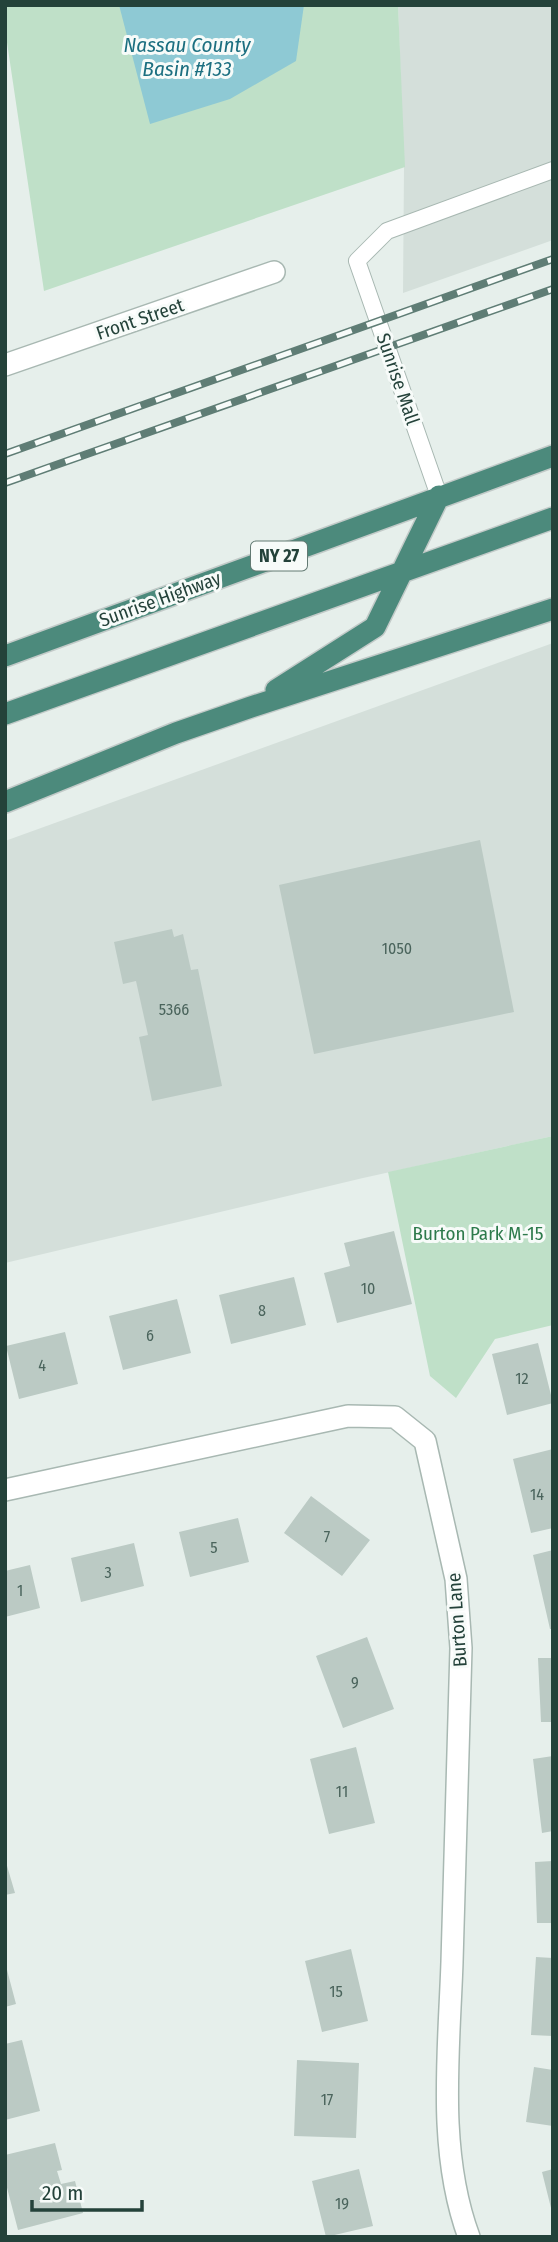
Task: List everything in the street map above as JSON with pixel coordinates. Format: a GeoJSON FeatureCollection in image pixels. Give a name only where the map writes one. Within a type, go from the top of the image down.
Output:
{"type":"FeatureCollection","features":[{"type":"Feature","properties":{"kind":"highway","name":"Sunrise Highway"},"geometry":{"type":"LineString","coordinates":[[5,656],[553,456]]}},
{"type":"Feature","properties":{"kind":"highway"},"geometry":{"type":"LineString","coordinates":[[251,707],[375,627],[439,496]]}},
{"type":"Feature","properties":{"kind":"highway"},"geometry":{"type":"LineString","coordinates":[[5,714],[553,518]]}},
{"type":"Feature","properties":{"kind":"highway"},"geometry":{"type":"LineString","coordinates":[[5,802],[176,733],[553,609]]}},
{"type":"Feature","properties":{"kind":"street","name":"Front Street"},"geometry":{"type":"LineString","coordinates":[[5,365],[274,272]]}},
{"type":"Feature","properties":{"kind":"street","name":"Burton Lane"},"geometry":{"type":"LineString","coordinates":[[5,1490],[348,1416],[395,1417],[425,1441],[456,1579],[461,1648],[448,2066],[450,2141],[459,2209],[469,2237]]}},
{"type":"Feature","properties":{"kind":"lane","name":"Sunrise Mall"},"geometry":{"type":"LineString","coordinates":[[439,496],[357,261],[387,231],[553,170]]}},
{"type":"Feature","properties":{"kind":"shaded area"},"geometry":{"type":"Polygon","coordinates":[[[398,5],[553,5],[553,240],[403,293],[404,168],[398,5]]]}},
{"type":"Feature","properties":{"kind":"shaded area"},"geometry":{"type":"Polygon","coordinates":[[[553,643],[553,1136],[5,1263],[5,841],[553,643]]]}},
{"type":"Feature","properties":{"kind":"green space","name":"Nassau County Basin #133"},"geometry":{"type":"Polygon","coordinates":[[[5,5],[398,5],[405,167],[44,291],[5,29],[5,5]]]}},
{"type":"Feature","properties":{"kind":"green space","name":"Burton Park M-15"},"geometry":{"type":"Polygon","coordinates":[[[553,1136],[553,1325],[495,1339],[456,1398],[430,1376],[388,1172],[553,1136]]]}},
{"type":"Feature","properties":{"kind":"water","name":"Nassau County Basin #133"},"geometry":{"type":"Polygon","coordinates":[[[119,5],[304,5],[296,61],[230,99],[150,124],[119,5]]]}},
{"type":"Feature","properties":{"kind":"building"},"geometry":{"type":"Polygon","coordinates":[[[480,840],[514,1012],[314,1054],[279,885],[480,840]]]}},
{"type":"Feature","properties":{"kind":"building"},"geometry":{"type":"Polygon","coordinates":[[[172,929],[174,937],[183,934],[191,970],[198,969],[222,1086],[152,1101],[139,1037],[148,1035],[136,981],[123,984],[114,942],[172,929]]]}},
{"type":"Feature","properties":{"kind":"building"},"geometry":{"type":"Polygon","coordinates":[[[394,1231],[412,1304],[337,1323],[324,1273],[350,1266],[344,1243],[394,1231]]]}},
{"type":"Feature","properties":{"kind":"building"},"geometry":{"type":"Polygon","coordinates":[[[294,1277],[306,1325],[231,1344],[219,1295],[294,1277]]]}},
{"type":"Feature","properties":{"kind":"building"},"geometry":{"type":"Polygon","coordinates":[[[177,1299],[191,1353],[123,1370],[109,1316],[177,1299]]]}},
{"type":"Feature","properties":{"kind":"building"},"geometry":{"type":"Polygon","coordinates":[[[65,1332],[78,1384],[19,1399],[6,1346],[65,1332]]]}},
{"type":"Feature","properties":{"kind":"building"},"geometry":{"type":"Polygon","coordinates":[[[538,1343],[553,1403],[507,1415],[492,1354],[538,1343]]]}},
{"type":"Feature","properties":{"kind":"building"},"geometry":{"type":"Polygon","coordinates":[[[553,1449],[553,1528],[531,1533],[513,1459],[553,1449]]]}},
{"type":"Feature","properties":{"kind":"building"},"geometry":{"type":"Polygon","coordinates":[[[311,1496],[370,1540],[342,1576],[284,1533],[311,1496]]]}},
{"type":"Feature","properties":{"kind":"building"},"geometry":{"type":"Polygon","coordinates":[[[238,1518],[249,1562],[190,1577],[179,1532],[238,1518]]]}},
{"type":"Feature","properties":{"kind":"building"},"geometry":{"type":"Polygon","coordinates":[[[134,1543],[144,1586],[81,1602],[71,1558],[134,1543]]]}},
{"type":"Feature","properties":{"kind":"building"},"geometry":{"type":"Polygon","coordinates":[[[553,1550],[553,1629],[550,1629],[533,1555],[553,1550]]]}},
{"type":"Feature","properties":{"kind":"building"},"geometry":{"type":"Polygon","coordinates":[[[30,1565],[40,1608],[5,1617],[5,1571],[30,1565]]]}},
{"type":"Feature","properties":{"kind":"building"},"geometry":{"type":"Polygon","coordinates":[[[367,1637],[394,1709],[343,1728],[316,1656],[367,1637]]]}},
{"type":"Feature","properties":{"kind":"building"},"geometry":{"type":"Polygon","coordinates":[[[538,1658],[553,1658],[553,1722],[541,1722],[538,1658]]]}},
{"type":"Feature","properties":{"kind":"building"},"geometry":{"type":"Polygon","coordinates":[[[356,1747],[375,1823],[329,1834],[310,1759],[356,1747]]]}},
{"type":"Feature","properties":{"kind":"building"},"geometry":{"type":"Polygon","coordinates":[[[553,1756],[553,1831],[542,1833],[533,1759],[553,1756]]]}},
{"type":"Feature","properties":{"kind":"building"},"geometry":{"type":"Polygon","coordinates":[[[5,1859],[15,1893],[5,1895],[5,1859]]]}},
{"type":"Feature","properties":{"kind":"building"},"geometry":{"type":"Polygon","coordinates":[[[553,1861],[553,1923],[537,1923],[535,1862],[553,1861]]]}},
{"type":"Feature","properties":{"kind":"building"},"geometry":{"type":"Polygon","coordinates":[[[351,1949],[368,2021],[322,2032],[305,1961],[351,1949]]]}},
{"type":"Feature","properties":{"kind":"building"},"geometry":{"type":"Polygon","coordinates":[[[536,1957],[553,1958],[553,2036],[531,2035],[536,1957]]]}},
{"type":"Feature","properties":{"kind":"building"},"geometry":{"type":"Polygon","coordinates":[[[5,1967],[16,2004],[5,2007],[5,1967]]]}},
{"type":"Feature","properties":{"kind":"building"},"geometry":{"type":"Polygon","coordinates":[[[22,2040],[40,2111],[5,2120],[5,2044],[22,2040]]]}},
{"type":"Feature","properties":{"kind":"building"},"geometry":{"type":"Polygon","coordinates":[[[297,2060],[359,2063],[356,2138],[294,2136],[297,2060]]]}},
{"type":"Feature","properties":{"kind":"building"},"geometry":{"type":"Polygon","coordinates":[[[534,2067],[553,2070],[553,2126],[526,2122],[534,2067]]]}},
{"type":"Feature","properties":{"kind":"building"},"geometry":{"type":"Polygon","coordinates":[[[55,2143],[62,2170],[57,2171],[61,2184],[75,2181],[83,2213],[18,2230],[5,2180],[5,2155],[55,2143]]]}},
{"type":"Feature","properties":{"kind":"building"},"geometry":{"type":"Polygon","coordinates":[[[359,2169],[373,2226],[326,2237],[312,2181],[359,2169]]]}},
{"type":"Feature","properties":{"kind":"building"},"geometry":{"type":"Polygon","coordinates":[[[553,2169],[553,2212],[552,2212],[542,2172],[553,2169]]]}},
{"type":"Feature","properties":{"kind":"railway"},"geometry":{"type":"LineString","coordinates":[[5,454],[553,259]]}},
{"type":"Feature","properties":{"kind":"railway"},"geometry":{"type":"LineString","coordinates":[[5,483],[553,289]]}}]}
